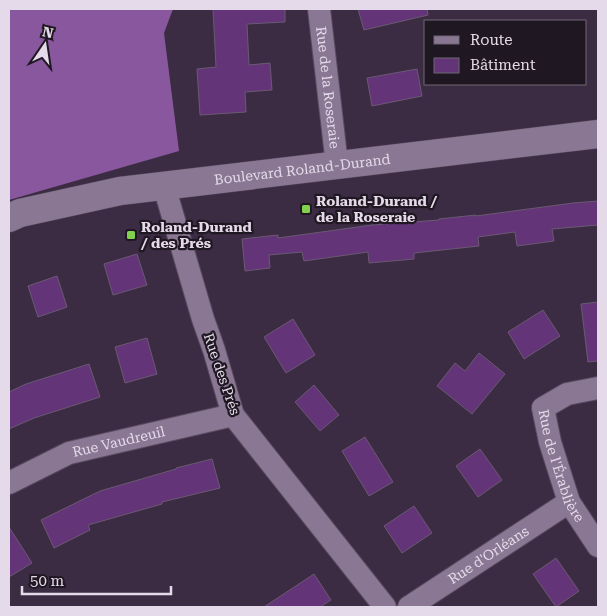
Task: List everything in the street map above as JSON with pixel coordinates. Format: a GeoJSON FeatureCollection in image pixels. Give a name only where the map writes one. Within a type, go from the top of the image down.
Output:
{"type":"FeatureCollection","features":[{"type":"Feature","properties":{"kind":"street","name":"Rue de la Roseraie"},"geometry":{"type":"LineString","coordinates":[[319,9],[337,165]]}},
{"type":"Feature","properties":{"kind":"street","name":"Boulevard Roland-Durand"},"geometry":{"type":"LineString","coordinates":[[9,218],[20,213],[120,191],[598,134]]}},
{"type":"Feature","properties":{"kind":"street","name":"Rue des Prés"},"geometry":{"type":"LineString","coordinates":[[164,186],[234,415],[385,607]]}},
{"type":"Feature","properties":{"kind":"street","name":"Rue de l'Érablière"},"geometry":{"type":"LineString","coordinates":[[598,388],[567,394],[543,408],[550,442],[569,502],[598,546]]}},
{"type":"Feature","properties":{"kind":"street","name":"Rue Vaudreuil"},"geometry":{"type":"LineString","coordinates":[[9,483],[70,453],[234,415]]}},
{"type":"Feature","properties":{"kind":"street","name":"Rue d'Orléans"},"geometry":{"type":"LineString","coordinates":[[409,607],[569,502]]}},
{"type":"Feature","properties":{"kind":"shaded area"},"geometry":{"type":"Polygon","coordinates":[[[9,9],[173,9],[164,33],[179,151],[9,200],[9,9]]]}},
{"type":"Feature","properties":{"kind":"building"},"geometry":{"type":"Polygon","coordinates":[[[213,9],[285,9],[285,22],[247,24],[249,65],[270,63],[272,90],[245,92],[246,112],[200,115],[197,69],[216,67],[213,9]]]}},
{"type":"Feature","properties":{"kind":"building"},"geometry":{"type":"Polygon","coordinates":[[[358,9],[427,9],[428,15],[364,30],[358,9]]]}},
{"type":"Feature","properties":{"kind":"building"},"geometry":{"type":"Polygon","coordinates":[[[417,69],[422,96],[372,106],[367,78],[417,69]]]}},
{"type":"Feature","properties":{"kind":"building"},"geometry":{"type":"Polygon","coordinates":[[[598,201],[598,225],[552,229],[554,241],[517,246],[515,232],[478,237],[479,246],[414,253],[414,259],[369,263],[368,252],[304,261],[302,252],[269,255],[270,268],[245,271],[242,239],[278,235],[278,238],[372,225],[439,220],[598,201]]]}},
{"type":"Feature","properties":{"kind":"building"},"geometry":{"type":"Polygon","coordinates":[[[137,254],[147,285],[113,295],[104,264],[137,254]]]}},
{"type":"Feature","properties":{"kind":"building"},"geometry":{"type":"Polygon","coordinates":[[[57,276],[67,307],[38,317],[28,286],[57,276]]]}},
{"type":"Feature","properties":{"kind":"building"},"geometry":{"type":"Polygon","coordinates":[[[598,302],[598,361],[588,362],[581,304],[598,302]]]}},
{"type":"Feature","properties":{"kind":"building"},"geometry":{"type":"Polygon","coordinates":[[[543,310],[560,336],[524,359],[508,332],[543,310]]]}},
{"type":"Feature","properties":{"kind":"building"},"geometry":{"type":"Polygon","coordinates":[[[293,319],[315,355],[286,373],[264,337],[293,319]]]}},
{"type":"Feature","properties":{"kind":"building"},"geometry":{"type":"Polygon","coordinates":[[[147,338],[157,374],[125,383],[115,347],[147,338]]]}},
{"type":"Feature","properties":{"kind":"building"},"geometry":{"type":"Polygon","coordinates":[[[479,353],[505,374],[472,414],[437,386],[455,363],[465,371],[479,353]]]}},
{"type":"Feature","properties":{"kind":"building"},"geometry":{"type":"Polygon","coordinates":[[[89,364],[100,397],[34,418],[9,429],[9,392],[26,384],[89,364]]]}},
{"type":"Feature","properties":{"kind":"building"},"geometry":{"type":"Polygon","coordinates":[[[314,385],[339,415],[320,431],[295,402],[314,385]]]}},
{"type":"Feature","properties":{"kind":"building"},"geometry":{"type":"Polygon","coordinates":[[[365,437],[393,482],[369,496],[342,451],[365,437]]]}},
{"type":"Feature","properties":{"kind":"building"},"geometry":{"type":"Polygon","coordinates":[[[480,449],[502,480],[478,497],[456,466],[480,449]]]}},
{"type":"Feature","properties":{"kind":"building"},"geometry":{"type":"Polygon","coordinates":[[[212,459],[220,488],[162,502],[162,504],[88,525],[90,530],[54,548],[41,520],[100,491],[212,459]]]}},
{"type":"Feature","properties":{"kind":"building"},"geometry":{"type":"Polygon","coordinates":[[[414,506],[432,533],[402,553],[384,526],[414,506]]]}},
{"type":"Feature","properties":{"kind":"building"},"geometry":{"type":"Polygon","coordinates":[[[9,527],[32,563],[9,577],[9,527]]]}},
{"type":"Feature","properties":{"kind":"building"},"geometry":{"type":"Polygon","coordinates":[[[556,558],[579,591],[556,607],[533,574],[556,558]]]}},
{"type":"Feature","properties":{"kind":"building"},"geometry":{"type":"Polygon","coordinates":[[[314,574],[331,600],[320,607],[264,607],[314,574]]]}},
{"type":"Feature","properties":{"kind":"place","name":"Roland-Durand / de la Roseraie"},"geometry":{"type":"Point","coordinates":[306,209]}},
{"type":"Feature","properties":{"kind":"place","name":"Roland-Durand / des Prés"},"geometry":{"type":"Point","coordinates":[131,235]}}]}
